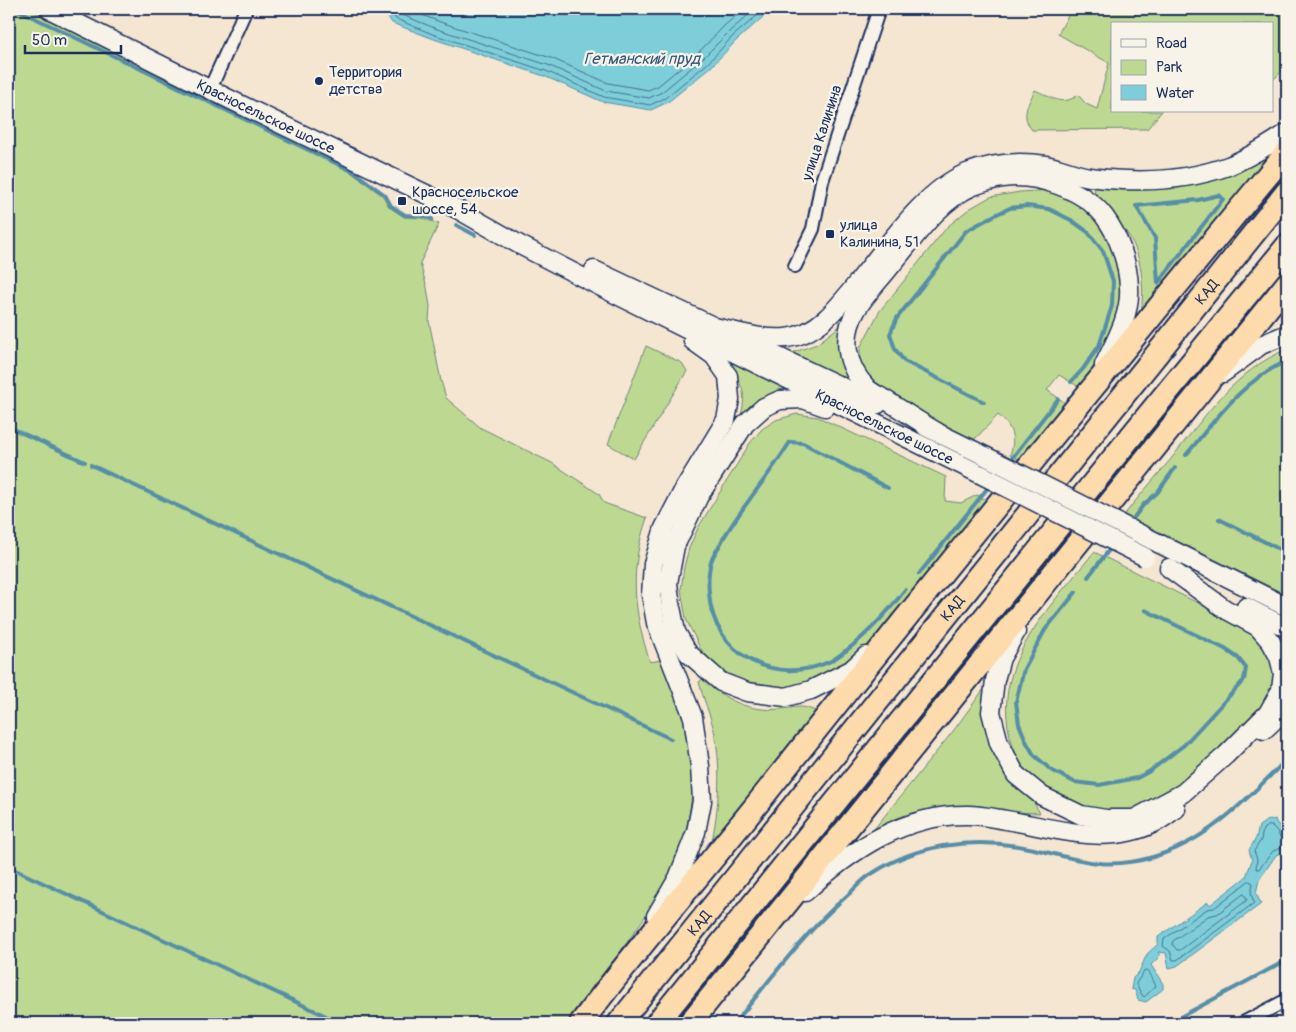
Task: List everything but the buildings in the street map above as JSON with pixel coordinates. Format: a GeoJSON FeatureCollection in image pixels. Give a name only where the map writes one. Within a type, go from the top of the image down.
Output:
{"type":"FeatureCollection","features":[{"type":"Feature","properties":{"kind":"highway"},"geometry":{"type":"LineString","coordinates":[[581,1023],[916,603],[1287,152]]}},
{"type":"Feature","properties":{"kind":"highway","name":"КАД"},"geometry":{"type":"LineString","coordinates":[[619,1023],[1287,192]]}},
{"type":"Feature","properties":{"kind":"highway","name":"КАД"},"geometry":{"type":"LineString","coordinates":[[657,1023],[1287,246]]}},
{"type":"Feature","properties":{"kind":"highway"},"geometry":{"type":"LineString","coordinates":[[690,1023],[1287,284]]}},
{"type":"Feature","properties":{"kind":"main road","name":"Красносельское шоссе"},"geometry":{"type":"LineString","coordinates":[[50,9],[483,223],[520,245],[611,292],[1287,628]]}},
{"type":"Feature","properties":{"kind":"main road"},"geometry":{"type":"LineString","coordinates":[[719,328],[761,338],[787,338],[807,332],[823,321],[846,297],[913,215],[947,184],[966,173],[992,165],[1018,163],[1046,166],[1110,179],[1169,180],[1200,174],[1229,165],[1269,145],[1287,132]]}},
{"type":"Feature","properties":{"kind":"main road"},"geometry":{"type":"LineString","coordinates":[[937,432],[868,388],[856,373],[847,356],[847,334],[857,309],[926,225],[954,197],[973,187],[1002,178],[1035,178],[1067,188],[1090,202],[1104,216],[1119,243],[1130,288],[1126,316],[1096,382]]}},
{"type":"Feature","properties":{"kind":"main road","name":"Красносельское шоссе"},"geometry":{"type":"LineString","coordinates":[[483,223],[525,239],[719,328],[937,432],[1287,607]]}},
{"type":"Feature","properties":{"kind":"main road"},"geometry":{"type":"LineString","coordinates":[[611,292],[649,317],[694,341],[714,356],[728,376],[730,399],[726,420],[684,489],[664,528],[653,564],[651,595],[656,623],[693,717],[700,766],[702,801],[696,832],[678,878],[633,956]]}},
{"type":"Feature","properties":{"kind":"main road"},"geometry":{"type":"LineString","coordinates":[[1203,390],[1235,363],[1261,345],[1287,334]]}},
{"type":"Feature","properties":{"kind":"main road"},"geometry":{"type":"LineString","coordinates":[[882,426],[803,399],[780,400],[764,407],[745,424],[686,519],[675,546],[668,583],[671,607],[676,632],[688,653],[720,682],[747,692],[786,697],[811,690],[851,670],[916,603]]}},
{"type":"Feature","properties":{"kind":"main road"},"geometry":{"type":"LineString","coordinates":[[1195,561],[1247,580],[1287,599]]}},
{"type":"Feature","properties":{"kind":"main road"},"geometry":{"type":"LineString","coordinates":[[1060,565],[1001,658],[995,680],[991,712],[999,743],[1016,774],[1042,796],[1062,806],[1081,815],[1106,819],[1134,819],[1183,793],[1226,755],[1268,713],[1281,690],[1283,673],[1279,657],[1271,642],[1258,627],[1226,609],[1169,568]]}},
{"type":"Feature","properties":{"kind":"main road"},"geometry":{"type":"LineString","coordinates":[[771,922],[851,853],[900,826],[939,816],[970,814],[1049,829],[1103,836],[1128,832],[1154,823],[1204,787],[1287,708]]}},
{"type":"Feature","properties":{"kind":"street"},"geometry":{"type":"LineString","coordinates":[[210,89],[246,9]]}},
{"type":"Feature","properties":{"kind":"street","name":"улица Калинина"},"geometry":{"type":"LineString","coordinates":[[795,266],[813,229],[822,181],[879,9]]}},
{"type":"Feature","properties":{"kind":"street"},"geometry":{"type":"LineString","coordinates":[[1243,1023],[1287,1000]]}},
{"type":"Feature","properties":{"kind":"green space"},"geometry":{"type":"Polygon","coordinates":[[[9,9],[29,9],[346,164],[352,173],[383,196],[389,207],[404,217],[422,218],[439,224],[420,263],[427,288],[430,306],[429,321],[446,398],[481,428],[552,463],[599,494],[604,503],[647,518],[637,555],[635,590],[637,607],[650,662],[661,660],[675,693],[686,727],[693,766],[691,802],[684,839],[664,886],[630,939],[568,1023],[9,1023],[9,9]]]}},
{"type":"Feature","properties":{"kind":"green space"},"geometry":{"type":"Polygon","coordinates":[[[1067,9],[1287,9],[1287,66],[1274,79],[1274,22],[1111,22],[1111,112],[1161,112],[1147,129],[1032,130],[1026,120],[1026,110],[1035,90],[1062,101],[1072,99],[1078,95],[1086,104],[1097,109],[1109,63],[1058,34],[1069,14],[1067,9]]]}},
{"type":"Feature","properties":{"kind":"green space"},"geometry":{"type":"Polygon","coordinates":[[[1272,154],[1137,327],[1142,305],[1139,260],[1133,243],[1125,230],[1094,195],[1095,187],[1263,158],[1272,154]]]}},
{"type":"Feature","properties":{"kind":"green space"},"geometry":{"type":"Polygon","coordinates":[[[1050,190],[1076,203],[1101,225],[1119,259],[1125,290],[1121,313],[1094,374],[1081,388],[1059,375],[1047,390],[1067,404],[1022,461],[1010,455],[1013,438],[1010,428],[998,415],[975,439],[948,429],[884,391],[860,366],[860,348],[879,312],[947,227],[969,209],[990,197],[1050,190]]]}},
{"type":"Feature","properties":{"kind":"green space"},"geometry":{"type":"Polygon","coordinates":[[[840,326],[843,326],[841,358],[853,388],[786,355],[817,344],[840,326]]]}},
{"type":"Feature","properties":{"kind":"green space"},"geometry":{"type":"Polygon","coordinates":[[[646,346],[682,363],[687,371],[634,459],[608,444],[646,346]]]}},
{"type":"Feature","properties":{"kind":"green space"},"geometry":{"type":"Polygon","coordinates":[[[1287,349],[1287,595],[1124,515],[1222,396],[1236,382],[1268,358],[1287,349]]]}},
{"type":"Feature","properties":{"kind":"green space"},"geometry":{"type":"Polygon","coordinates":[[[731,357],[798,392],[741,417],[743,391],[733,370],[731,357]]]}},
{"type":"Feature","properties":{"kind":"green space"},"geometry":{"type":"Polygon","coordinates":[[[797,414],[818,417],[946,477],[945,501],[961,503],[977,495],[991,502],[889,626],[849,665],[795,689],[759,687],[742,681],[715,666],[700,648],[686,619],[681,590],[684,567],[689,548],[698,528],[750,443],[762,429],[776,420],[797,414]]]}},
{"type":"Feature","properties":{"kind":"green space"},"geometry":{"type":"Polygon","coordinates":[[[1094,552],[1249,628],[1269,650],[1276,678],[1269,698],[1261,709],[1204,765],[1173,790],[1137,808],[1125,811],[1101,810],[1064,802],[1041,788],[1019,760],[1012,744],[1008,726],[1006,709],[1008,691],[1018,657],[1048,609],[1094,552]]]}},
{"type":"Feature","properties":{"kind":"green space"},"geometry":{"type":"Polygon","coordinates":[[[704,678],[729,699],[748,707],[781,709],[802,707],[815,711],[829,703],[709,856],[715,825],[719,778],[714,730],[699,682],[704,678]]]}},
{"type":"Feature","properties":{"kind":"green space"},"geometry":{"type":"Polygon","coordinates":[[[986,686],[1010,778],[1034,803],[1040,813],[987,811],[866,839],[954,730],[986,686]]]}},
{"type":"Feature","properties":{"kind":"water","name":"Гетманский пруд"},"geometry":{"type":"Polygon","coordinates":[[[383,9],[772,9],[737,40],[711,67],[668,102],[651,110],[603,102],[544,76],[434,39],[392,23],[383,9]]]}},
{"type":"Feature","properties":{"kind":"water"},"geometry":{"type":"Polygon","coordinates":[[[1275,819],[1277,824],[1285,830],[1282,833],[1287,839],[1287,850],[1276,855],[1259,880],[1256,893],[1261,904],[1177,966],[1169,968],[1166,953],[1158,952],[1160,956],[1151,965],[1163,984],[1163,989],[1146,1002],[1138,1000],[1135,990],[1131,989],[1133,978],[1139,972],[1147,954],[1158,944],[1158,937],[1208,902],[1210,905],[1246,877],[1252,860],[1249,850],[1256,838],[1259,826],[1266,821],[1275,819]]]}},
{"type":"Feature","properties":{"kind":"waterway"},"geometry":{"type":"LineString","coordinates":[[16,9],[354,172],[385,195],[391,206],[405,215],[424,216],[432,219]]}},
{"type":"Feature","properties":{"kind":"waterway"},"geometry":{"type":"LineString","coordinates":[[1219,195],[1223,199],[1158,283],[1155,238],[1136,206],[1198,200],[1219,195]]}},
{"type":"Feature","properties":{"kind":"waterway"},"geometry":{"type":"LineString","coordinates":[[984,402],[904,361],[895,349],[890,334],[897,318],[966,231],[1010,208],[1027,206],[1049,209],[1071,220],[1088,232],[1103,251],[1113,281],[1112,306],[1099,346],[1071,382]]}},
{"type":"Feature","properties":{"kind":"waterway"},"geometry":{"type":"LineString","coordinates":[[456,225],[475,235]]}},
{"type":"Feature","properties":{"kind":"waterway"},"geometry":{"type":"LineString","coordinates":[[1186,455],[1231,402],[1257,379],[1287,361]]}},
{"type":"Feature","properties":{"kind":"waterway"},"geometry":{"type":"LineString","coordinates":[[1009,462],[1058,399]]}},
{"type":"Feature","properties":{"kind":"waterway"},"geometry":{"type":"LineString","coordinates":[[9,427],[85,462]]}},
{"type":"Feature","properties":{"kind":"waterway"},"geometry":{"type":"LineString","coordinates":[[888,488],[803,443],[790,442],[747,502],[713,556],[708,580],[709,593],[713,615],[722,634],[735,649],[751,660],[769,668],[789,670],[810,668],[831,661],[871,629],[905,590]]}},
{"type":"Feature","properties":{"kind":"waterway"},"geometry":{"type":"LineString","coordinates":[[91,465],[671,739]]}},
{"type":"Feature","properties":{"kind":"waterway"},"geometry":{"type":"LineString","coordinates":[[1129,524],[1144,504],[1157,493],[1175,468]]}},
{"type":"Feature","properties":{"kind":"waterway"},"geometry":{"type":"LineString","coordinates":[[919,574],[990,485]]}},
{"type":"Feature","properties":{"kind":"waterway"},"geometry":{"type":"LineString","coordinates":[[1219,519],[1287,553]]}},
{"type":"Feature","properties":{"kind":"waterway"},"geometry":{"type":"LineString","coordinates":[[1088,577],[1113,545]]}},
{"type":"Feature","properties":{"kind":"waterway"},"geometry":{"type":"LineString","coordinates":[[1076,592],[1045,630],[1024,669],[1016,702],[1019,724],[1034,755],[1051,770],[1074,782],[1099,785],[1137,778],[1150,771],[1184,745],[1244,680],[1246,668],[1238,658],[1225,649],[1145,610]]}},
{"type":"Feature","properties":{"kind":"waterway"},"geometry":{"type":"LineString","coordinates":[[735,1023],[789,955],[819,923],[864,880],[890,863],[925,850],[943,846],[980,843],[1018,846],[1099,863],[1123,863],[1147,859],[1180,847],[1214,826],[1230,814],[1287,759]]}},
{"type":"Feature","properties":{"kind":"waterway"},"geometry":{"type":"LineString","coordinates":[[9,867],[341,1023]]}},
{"type":"Feature","properties":{"kind":"waterway"},"geometry":{"type":"LineString","coordinates":[[1169,1023],[1287,960]]}},
{"type":"Feature","properties":{"kind":"place","name":"Территория детства"},"geometry":{"type":"Point","coordinates":[319,81]}},
{"type":"Feature","properties":{"kind":"place","name":"Красносельское шоссе, 54"},"geometry":{"type":"Point","coordinates":[402,201]}},
{"type":"Feature","properties":{"kind":"place","name":"улица Калинина, 51"},"geometry":{"type":"Point","coordinates":[830,234]}}]}
